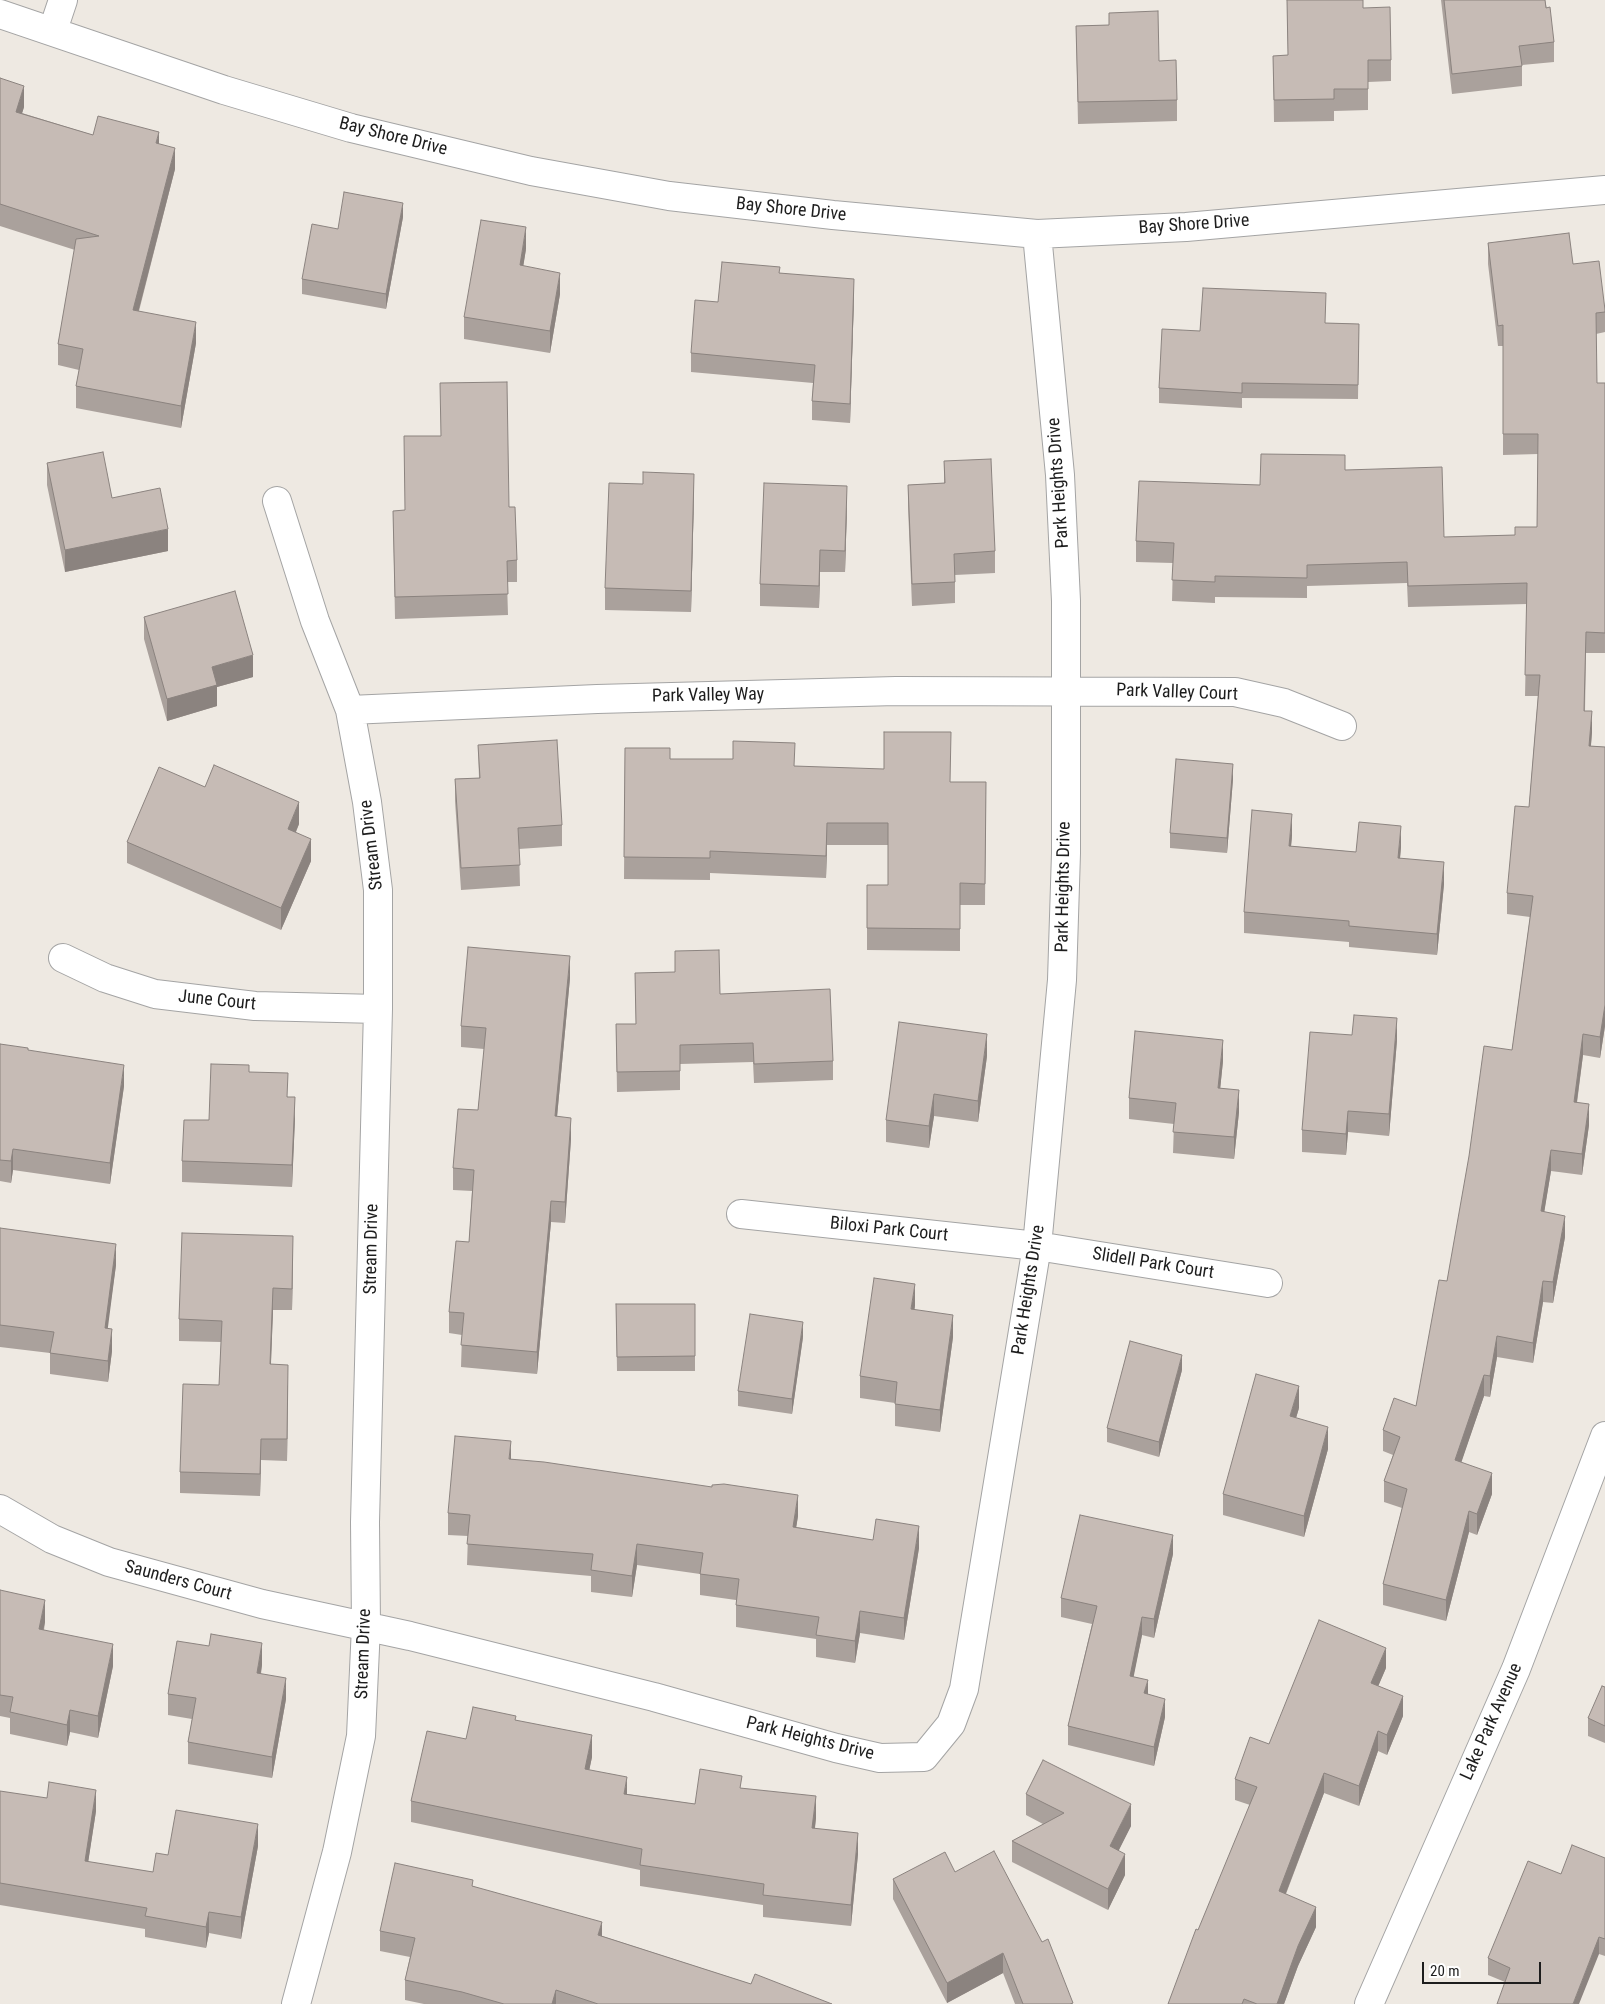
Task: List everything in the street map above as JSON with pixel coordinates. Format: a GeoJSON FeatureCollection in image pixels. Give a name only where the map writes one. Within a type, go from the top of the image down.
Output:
{"type":"FeatureCollection","features":[{"type":"Feature","properties":{"kind":"street"},"geometry":{"type":"LineString","coordinates":[[53,30],[63,0]]}},
{"type":"Feature","properties":{"kind":"street","name":"Bay Shore Drive"},"geometry":{"type":"LineString","coordinates":[[0,14],[53,30],[224,90],[333,122],[531,171],[669,196],[833,215],[1038,234],[1186,227],[1605,190]]}},
{"type":"Feature","properties":{"kind":"street","name":"Park Heights Drive"},"geometry":{"type":"LineString","coordinates":[[366,1626],[654,1697],[880,1758],[924,1757],[951,1724],[964,1689],[1037,1246],[1062,980],[1067,691],[1066,601],[1060,475],[1038,234]]}},
{"type":"Feature","properties":{"kind":"street","name":"Stream Drive"},"geometry":{"type":"LineString","coordinates":[[277,501],[315,621],[350,710],[368,802],[378,890],[378,1009],[365,1522],[366,1626],[361,1736],[337,1852],[296,2004]]}},
{"type":"Feature","properties":{"kind":"street","name":"Park Valley Way"},"geometry":{"type":"LineString","coordinates":[[350,710],[597,699],[896,691],[1067,691]]}},
{"type":"Feature","properties":{"kind":"street","name":"Park Valley Court"},"geometry":{"type":"LineString","coordinates":[[1067,691],[1235,692],[1284,704],[1342,726]]}},
{"type":"Feature","properties":{"kind":"street","name":"June Court"},"geometry":{"type":"LineString","coordinates":[[63,958],[105,978],[155,994],[255,1006],[378,1009]]}},
{"type":"Feature","properties":{"kind":"street","name":"Biloxi Park Court"},"geometry":{"type":"LineString","coordinates":[[741,1214],[1037,1246]]}},
{"type":"Feature","properties":{"kind":"street","name":"Slidell Park Court"},"geometry":{"type":"LineString","coordinates":[[1037,1246],[1268,1283]]}},
{"type":"Feature","properties":{"kind":"street","name":"Lake Park Avenue"},"geometry":{"type":"LineString","coordinates":[[1369,2004],[1516,1669],[1605,1436]]}},
{"type":"Feature","properties":{"kind":"street","name":"Saunders Court"},"geometry":{"type":"LineString","coordinates":[[0,1509],[52,1539],[109,1562],[262,1604],[366,1626]]}},
{"type":"Feature","properties":{"kind":"building"},"geometry":{"type":"Polygon","coordinates":[[[1287,0],[1363,0],[1363,8],[1390,7],[1391,60],[1368,60],[1368,89],[1334,89],[1334,99],[1274,100],[1273,56],[1288,55],[1287,0]]]}},
{"type":"Feature","properties":{"kind":"building"},"geometry":{"type":"Polygon","coordinates":[[[1444,0],[1545,0],[1546,8],[1550,7],[1554,42],[1519,46],[1522,66],[1452,74],[1444,0]]]}},
{"type":"Feature","properties":{"kind":"building"},"geometry":{"type":"Polygon","coordinates":[[[1158,11],[1159,61],[1176,60],[1177,100],[1078,102],[1076,26],[1109,25],[1109,13],[1158,11]]]}},
{"type":"Feature","properties":{"kind":"building"},"geometry":{"type":"Polygon","coordinates":[[[0,78],[24,86],[16,112],[93,135],[98,116],[159,132],[156,143],[175,148],[133,310],[196,322],[181,406],[76,386],[83,349],[58,344],[76,239],[99,236],[0,204],[0,78]]]}},
{"type":"Feature","properties":{"kind":"building"},"geometry":{"type":"Polygon","coordinates":[[[344,192],[403,203],[386,294],[302,279],[312,224],[338,229],[344,192]]]}},
{"type":"Feature","properties":{"kind":"building"},"geometry":{"type":"Polygon","coordinates":[[[481,220],[526,227],[520,265],[560,273],[550,331],[464,317],[481,220]]]}},
{"type":"Feature","properties":{"kind":"building"},"geometry":{"type":"Polygon","coordinates":[[[1569,233],[1573,264],[1599,261],[1605,310],[1605,312],[1596,313],[1597,383],[1605,383],[1605,633],[1586,632],[1584,711],[1592,711],[1589,746],[1605,747],[1605,1005],[1600,1037],[1583,1034],[1574,1102],[1589,1104],[1582,1154],[1551,1150],[1541,1211],[1565,1216],[1553,1282],[1543,1281],[1533,1343],[1497,1336],[1490,1376],[1484,1375],[1455,1460],[1492,1473],[1477,1514],[1469,1511],[1446,1600],[1383,1584],[1407,1489],[1384,1481],[1400,1437],[1383,1430],[1394,1398],[1416,1406],[1439,1280],[1447,1281],[1469,1156],[1484,1046],[1512,1050],[1533,896],[1507,893],[1515,806],[1529,807],[1540,675],[1525,675],[1527,583],[1408,586],[1407,562],[1307,565],[1307,578],[1215,576],[1215,582],[1172,580],[1174,543],[1136,541],[1139,481],[1260,485],[1261,454],[1345,455],[1345,470],[1442,467],[1444,537],[1515,535],[1515,527],[1537,527],[1538,434],[1503,434],[1503,325],[1498,326],[1488,243],[1569,233]]]}},
{"type":"Feature","properties":{"kind":"building"},"geometry":{"type":"Polygon","coordinates":[[[722,262],[780,267],[779,273],[854,279],[850,404],[812,401],[815,365],[691,353],[695,300],[718,302],[722,262]]]}},
{"type":"Feature","properties":{"kind":"building"},"geometry":{"type":"Polygon","coordinates":[[[1203,288],[1326,293],[1325,323],[1359,324],[1358,385],[1242,383],[1242,393],[1159,388],[1162,329],[1200,331],[1203,288]]]}},
{"type":"Feature","properties":{"kind":"building"},"geometry":{"type":"Polygon","coordinates":[[[507,382],[509,507],[515,507],[517,560],[507,561],[508,594],[395,597],[393,511],[405,510],[404,436],[441,436],[440,383],[507,382]]]}},
{"type":"Feature","properties":{"kind":"building"},"geometry":{"type":"Polygon","coordinates":[[[103,452],[112,498],[160,488],[168,529],[65,550],[47,463],[103,452]]]}},
{"type":"Feature","properties":{"kind":"building"},"geometry":{"type":"Polygon","coordinates":[[[991,459],[995,551],[954,554],[955,582],[912,584],[908,485],[945,483],[944,461],[991,459]]]}},
{"type":"Feature","properties":{"kind":"building"},"geometry":{"type":"Polygon","coordinates":[[[643,472],[694,474],[691,591],[605,588],[609,483],[643,484],[643,472]]]}},
{"type":"Feature","properties":{"kind":"building"},"geometry":{"type":"Polygon","coordinates":[[[764,483],[847,486],[845,551],[820,550],[819,586],[760,584],[764,483]]]}},
{"type":"Feature","properties":{"kind":"building"},"geometry":{"type":"Polygon","coordinates":[[[235,591],[253,655],[212,667],[217,685],[167,699],[144,617],[235,591]]]}},
{"type":"Feature","properties":{"kind":"building"},"geometry":{"type":"Polygon","coordinates":[[[884,732],[951,732],[950,782],[986,782],[985,884],[960,883],[960,929],[867,928],[867,885],[888,885],[888,823],[827,823],[826,856],[710,851],[710,858],[624,857],[625,748],[670,748],[670,759],[733,759],[733,741],[795,743],[794,766],[884,769],[884,732]]]}},
{"type":"Feature","properties":{"kind":"building"},"geometry":{"type":"Polygon","coordinates":[[[557,740],[562,825],[518,828],[520,865],[461,868],[455,779],[480,778],[478,745],[557,740]]]}},
{"type":"Feature","properties":{"kind":"building"},"geometry":{"type":"Polygon","coordinates":[[[1176,759],[1233,764],[1227,838],[1170,833],[1176,759]]]}},
{"type":"Feature","properties":{"kind":"building"},"geometry":{"type":"Polygon","coordinates":[[[214,765],[299,802],[288,829],[311,839],[281,908],[127,842],[159,767],[205,787],[214,765]]]}},
{"type":"Feature","properties":{"kind":"building"},"geometry":{"type":"Polygon","coordinates":[[[1252,810],[1292,814],[1289,846],[1356,852],[1359,822],[1401,826],[1398,858],[1444,862],[1437,934],[1349,926],[1349,921],[1244,912],[1252,810]]]}},
{"type":"Feature","properties":{"kind":"building"},"geometry":{"type":"Polygon","coordinates":[[[468,947],[570,956],[555,1116],[571,1118],[565,1202],[551,1201],[537,1352],[461,1345],[464,1313],[449,1312],[456,1241],[469,1242],[474,1170],[453,1168],[458,1109],[478,1110],[486,1028],[461,1026],[468,947]]]}},
{"type":"Feature","properties":{"kind":"building"},"geometry":{"type":"Polygon","coordinates":[[[719,950],[720,994],[830,989],[833,1061],[754,1064],[753,1043],[680,1045],[680,1071],[617,1072],[616,1024],[636,1024],[635,973],[675,972],[675,951],[719,950]]]}},
{"type":"Feature","properties":{"kind":"building"},"geometry":{"type":"Polygon","coordinates":[[[1354,1015],[1397,1018],[1389,1114],[1348,1111],[1346,1134],[1302,1130],[1310,1032],[1352,1035],[1354,1015]]]}},
{"type":"Feature","properties":{"kind":"building"},"geometry":{"type":"Polygon","coordinates":[[[899,1022],[987,1034],[978,1101],[934,1094],[929,1126],[886,1120],[899,1022]]]}},
{"type":"Feature","properties":{"kind":"building"},"geometry":{"type":"Polygon","coordinates":[[[1135,1031],[1223,1040],[1218,1088],[1239,1090],[1234,1137],[1173,1132],[1176,1103],[1129,1098],[1135,1031]]]}},
{"type":"Feature","properties":{"kind":"building"},"geometry":{"type":"Polygon","coordinates":[[[0,1044],[124,1065],[110,1163],[13,1149],[11,1161],[0,1160],[0,1044]]]}},
{"type":"Feature","properties":{"kind":"building"},"geometry":{"type":"Polygon","coordinates":[[[211,1064],[249,1065],[249,1072],[288,1073],[287,1097],[295,1097],[292,1165],[182,1161],[184,1120],[209,1120],[211,1064]]]}},
{"type":"Feature","properties":{"kind":"building"},"geometry":{"type":"Polygon","coordinates":[[[0,1228],[116,1244],[105,1328],[112,1329],[108,1361],[50,1353],[54,1332],[0,1325],[0,1228]]]}},
{"type":"Feature","properties":{"kind":"building"},"geometry":{"type":"Polygon","coordinates":[[[182,1233],[293,1236],[292,1289],[273,1288],[270,1364],[288,1365],[287,1439],[261,1439],[260,1474],[180,1472],[183,1384],[219,1385],[222,1321],[179,1319],[182,1233]]]}},
{"type":"Feature","properties":{"kind":"building"},"geometry":{"type":"Polygon","coordinates":[[[874,1278],[915,1284],[911,1309],[953,1315],[940,1410],[895,1404],[897,1382],[860,1376],[874,1278]]]}},
{"type":"Feature","properties":{"kind":"building"},"geometry":{"type":"Polygon","coordinates":[[[616,1304],[695,1304],[695,1356],[617,1357],[616,1304]]]}},
{"type":"Feature","properties":{"kind":"building"},"geometry":{"type":"Polygon","coordinates":[[[750,1314],[803,1322],[792,1399],[738,1391],[750,1314]]]}},
{"type":"Feature","properties":{"kind":"building"},"geometry":{"type":"Polygon","coordinates":[[[1130,1341],[1182,1355],[1159,1442],[1107,1428],[1130,1341]]]}},
{"type":"Feature","properties":{"kind":"building"},"geometry":{"type":"Polygon","coordinates":[[[1256,1374],[1299,1386],[1290,1416],[1328,1427],[1304,1516],[1223,1494],[1256,1374]]]}},
{"type":"Feature","properties":{"kind":"building"},"geometry":{"type":"Polygon","coordinates":[[[455,1436],[511,1441],[509,1459],[544,1462],[712,1487],[712,1485],[724,1484],[798,1495],[793,1527],[873,1540],[876,1519],[919,1526],[904,1618],[860,1611],[855,1641],[816,1635],[819,1617],[736,1605],[739,1579],[700,1574],[703,1553],[637,1544],[632,1576],[591,1570],[593,1554],[467,1544],[470,1515],[448,1513],[455,1436]]]}},
{"type":"Feature","properties":{"kind":"building"},"geometry":{"type":"Polygon","coordinates":[[[1080,1515],[1173,1535],[1154,1619],[1142,1617],[1130,1676],[1148,1680],[1144,1693],[1165,1699],[1154,1747],[1068,1726],[1097,1606],[1061,1598],[1080,1515]]]}},
{"type":"Feature","properties":{"kind":"building"},"geometry":{"type":"Polygon","coordinates":[[[0,1590],[45,1600],[39,1629],[113,1644],[98,1716],[70,1710],[67,1725],[10,1712],[13,1697],[0,1695],[0,1590]]]}},
{"type":"Feature","properties":{"kind":"building"},"geometry":{"type":"Polygon","coordinates":[[[1319,1620],[1386,1648],[1371,1683],[1403,1696],[1387,1735],[1378,1731],[1359,1786],[1324,1773],[1279,1891],[1316,1907],[1298,1946],[1277,2004],[1257,2004],[1244,1999],[1242,2004],[1168,2004],[1196,1929],[1198,1930],[1257,1787],[1235,1779],[1250,1737],[1269,1744],[1319,1620]]]}},
{"type":"Feature","properties":{"kind":"building"},"geometry":{"type":"Polygon","coordinates":[[[211,1634],[262,1643],[257,1673],[286,1678],[272,1757],[188,1742],[196,1698],[168,1694],[177,1641],[209,1646],[211,1634]]]}},
{"type":"Feature","properties":{"kind":"building"},"geometry":{"type":"Polygon","coordinates":[[[1602,1686],[1605,1687],[1605,1726],[1588,1718],[1602,1686]]]}},
{"type":"Feature","properties":{"kind":"building"},"geometry":{"type":"Polygon","coordinates":[[[473,1707],[516,1716],[515,1720],[592,1735],[585,1769],[627,1777],[624,1794],[695,1804],[700,1769],[742,1776],[740,1788],[816,1796],[812,1828],[858,1833],[851,1905],[763,1895],[764,1884],[640,1865],[642,1849],[411,1801],[427,1731],[466,1739],[473,1707]]]}},
{"type":"Feature","properties":{"kind":"building"},"geometry":{"type":"Polygon","coordinates":[[[1043,1760],[1131,1804],[1110,1846],[1125,1854],[1108,1889],[1012,1841],[1064,1813],[1026,1794],[1043,1760]]]}},
{"type":"Feature","properties":{"kind":"building"},"geometry":{"type":"Polygon","coordinates":[[[49,1782],[96,1790],[85,1861],[153,1872],[156,1853],[168,1855],[176,1810],[258,1824],[241,1917],[209,1912],[206,1927],[145,1916],[147,1908],[0,1883],[0,1791],[47,1798],[49,1782]]]}},
{"type":"Feature","properties":{"kind":"building"},"geometry":{"type":"Polygon","coordinates":[[[1572,1845],[1605,1858],[1605,1939],[1599,1937],[1573,2004],[1497,2004],[1510,1968],[1488,1958],[1528,1861],[1561,1874],[1572,1845]]]}},
{"type":"Feature","properties":{"kind":"building"},"geometry":{"type":"Polygon","coordinates":[[[994,1851],[1042,1942],[1048,1939],[1073,2003],[1023,2004],[1003,1953],[947,1983],[893,1879],[945,1852],[955,1872],[994,1851]]]}},
{"type":"Feature","properties":{"kind":"building"},"geometry":{"type":"Polygon","coordinates":[[[395,1863],[473,1880],[472,1886],[602,1922],[598,1935],[751,1984],[755,1974],[832,2004],[598,2004],[556,1990],[552,2004],[504,2004],[462,1992],[405,1980],[415,1938],[380,1931],[395,1863]]]}}]}
